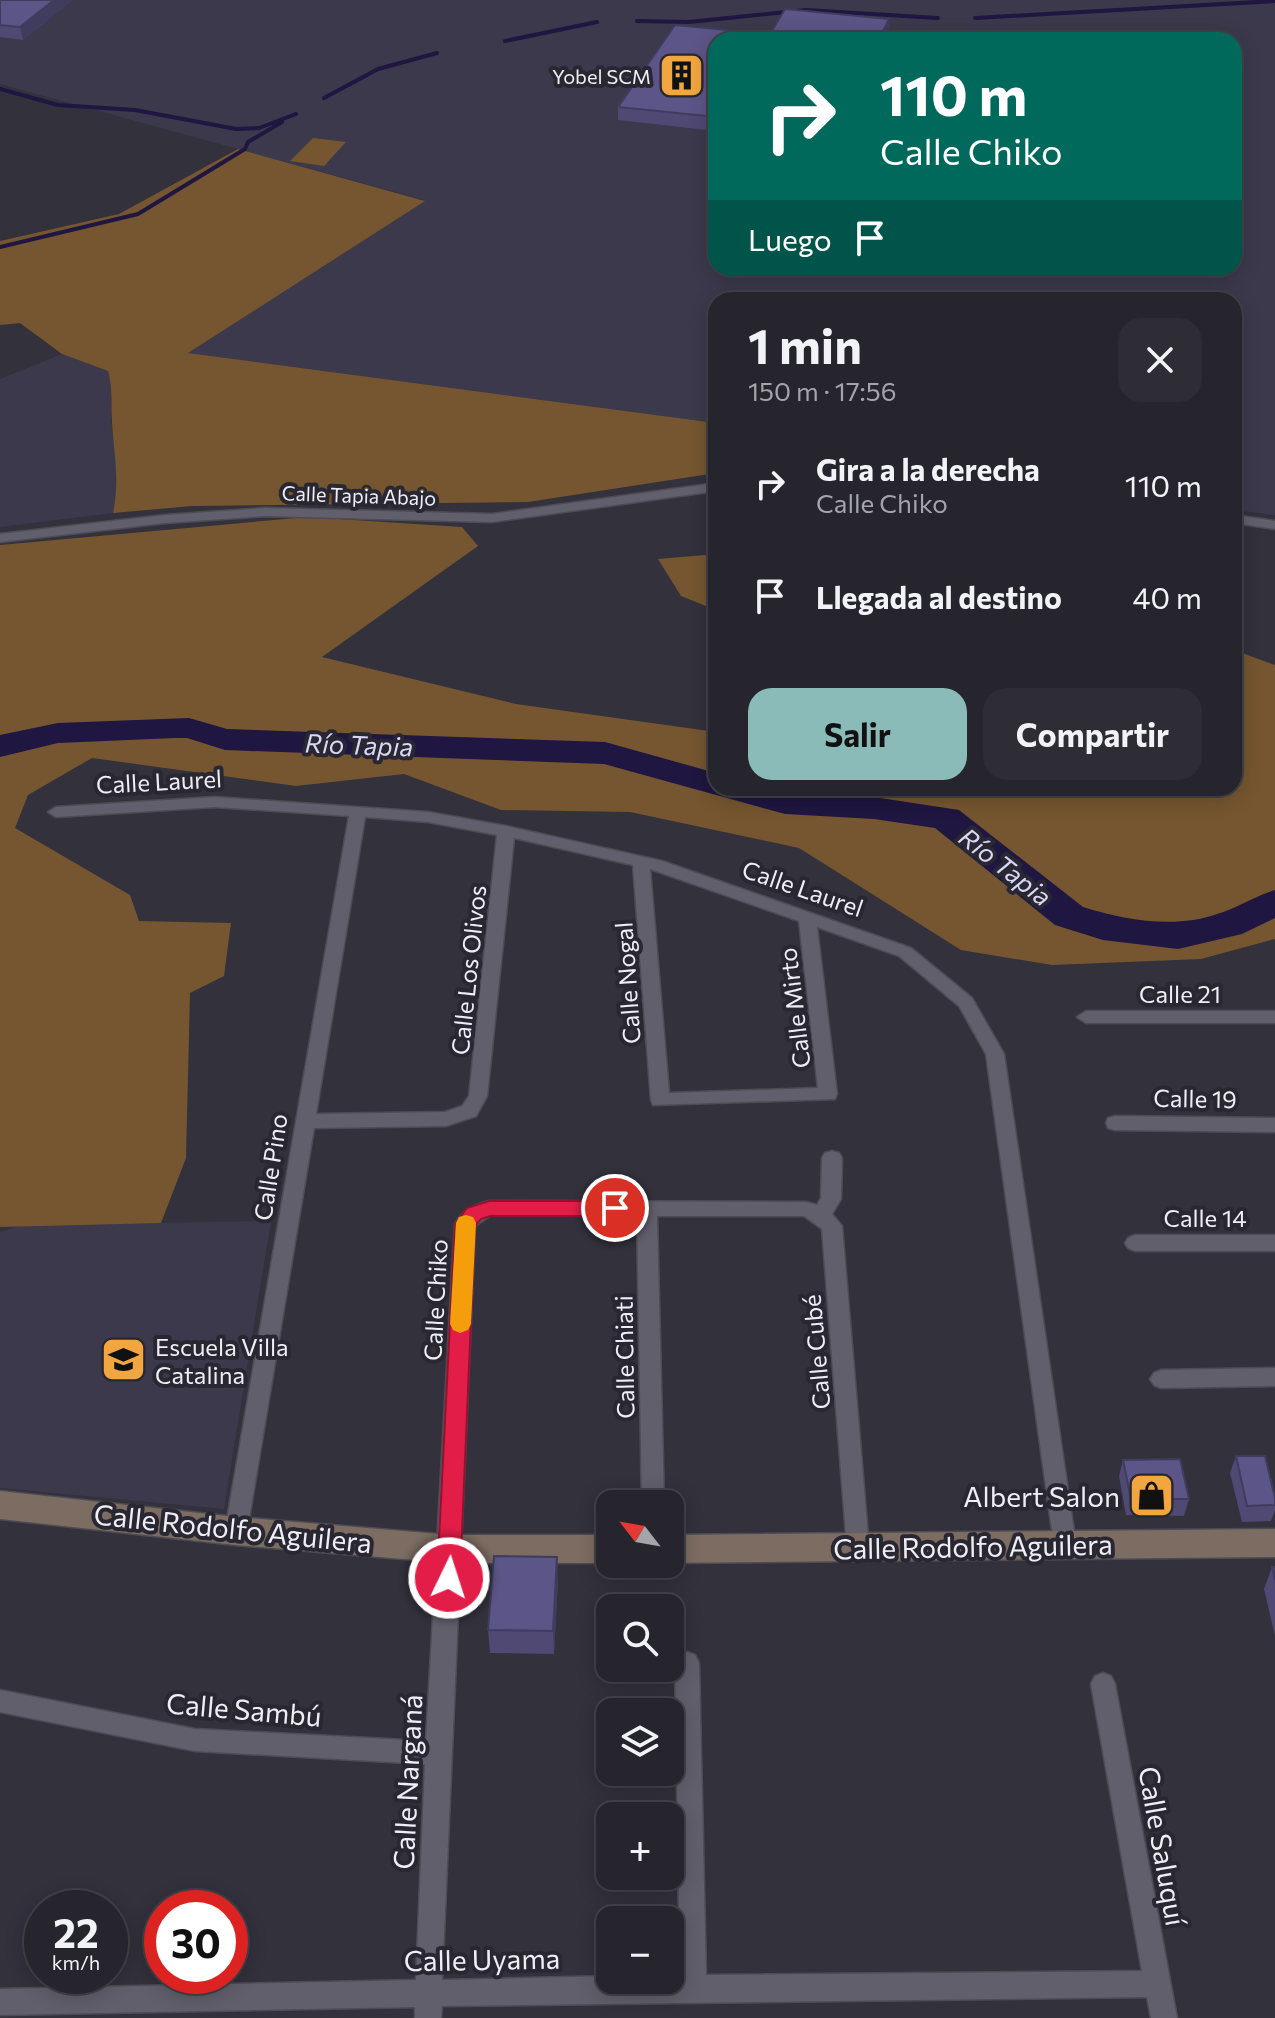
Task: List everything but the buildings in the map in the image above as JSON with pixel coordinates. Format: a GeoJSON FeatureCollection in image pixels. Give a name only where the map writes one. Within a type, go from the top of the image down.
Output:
{"type":"FeatureCollection","features":[{"type":"Feature","properties":{"kind":"street","name":"Calle Tapia Abajo"},"geometry":{"type":"LineString","coordinates":[[0,538],[165,519],[265,512],[492,518],[708,488]]}},
{"type":"Feature","properties":{"kind":"street"},"geometry":{"type":"LineString","coordinates":[[1242,520],[1275,525]]}},
{"type":"Feature","properties":{"kind":"street","name":"Calle Laurel"},"geometry":{"type":"LineString","coordinates":[[56,812],[215,802],[428,817],[641,861],[905,952],[966,1002],[995,1054],[1065,1545]]}},
{"type":"Feature","properties":{"kind":"street","name":"Calle Pino"},"geometry":{"type":"LineString","coordinates":[[236,1531],[358,811]]}},
{"type":"Feature","properties":{"kind":"street","name":"Calle Los Olivos"},"geometry":{"type":"LineString","coordinates":[[304,1121],[446,1119],[469,1111],[478,1096],[506,831]]}},
{"type":"Feature","properties":{"kind":"street","name":"Calle Nogal"},"geometry":{"type":"LineString","coordinates":[[641,861],[660,1100],[828,1094]]}},
{"type":"Feature","properties":{"kind":"street","name":"Calle Mirto"},"geometry":{"type":"LineString","coordinates":[[807,918],[828,1094]]}},
{"type":"Feature","properties":{"kind":"street","name":"Calle 21"},"geometry":{"type":"LineString","coordinates":[[1086,1017],[1275,1017]]}},
{"type":"Feature","properties":{"kind":"street","name":"Calle 19"},"geometry":{"type":"LineString","coordinates":[[1115,1123],[1275,1125]]}},
{"type":"Feature","properties":{"kind":"street"},"geometry":{"type":"LineString","coordinates":[[821,1215],[831,1199],[832,1158]]}},
{"type":"Feature","properties":{"kind":"street","name":"Calle Chiko"},"geometry":{"type":"LineString","coordinates":[[451,1549],[465,1224],[474,1214],[489,1208],[647,1208],[806,1209],[821,1215]]}},
{"type":"Feature","properties":{"kind":"street","name":"Calle Chiati"},"geometry":{"type":"LineString","coordinates":[[647,1208],[653,1490]]}},
{"type":"Feature","properties":{"kind":"street","name":"Calle Cubé"},"geometry":{"type":"LineString","coordinates":[[821,1215],[832,1226],[858,1548]]}},
{"type":"Feature","properties":{"kind":"street","name":"Calle 14"},"geometry":{"type":"LineString","coordinates":[[1135,1243],[1275,1243]]}},
{"type":"Feature","properties":{"kind":"street"},"geometry":{"type":"LineString","coordinates":[[1161,1379],[1275,1377]]}},
{"type":"Feature","properties":{"kind":"street","name":"Calle Rodolfo Aguilera"},"geometry":{"type":"LineString","coordinates":[[0,1505],[236,1531],[451,1549],[596,1549]]}},
{"type":"Feature","properties":{"kind":"street","name":"Calle Rodolfo Aguilera"},"geometry":{"type":"LineString","coordinates":[[684,1549],[1275,1543]]}},
{"type":"Feature","properties":{"kind":"street","name":"Calle Narganá"},"geometry":{"type":"LineString","coordinates":[[428,2005],[437,1753],[451,1549]]}},
{"type":"Feature","properties":{"kind":"street"},"geometry":{"type":"LineString","coordinates":[[687,1663],[693,1988]]}},
{"type":"Feature","properties":{"kind":"street","name":"Calle Saluquí"},"geometry":{"type":"LineString","coordinates":[[1103,1684],[1164,2018]]}},
{"type":"Feature","properties":{"kind":"street","name":"Calle Sambú"},"geometry":{"type":"LineString","coordinates":[[0,1701],[195,1740],[437,1753]]}},
{"type":"Feature","properties":{"kind":"street","name":"Calle Uyama"},"geometry":{"type":"LineString","coordinates":[[0,2002],[428,2005],[693,1988],[1157,1984]]}},
{"type":"Feature","properties":{"kind":"shaded area"},"geometry":{"type":"Polygon","coordinates":[[[0,0],[1275,0],[1275,515],[1242,511],[1242,292],[708,292],[708,422],[187,353],[424,200],[0,84],[0,0]]]}},
{"type":"Feature","properties":{"kind":"shaded area"},"geometry":{"type":"Polygon","coordinates":[[[313,138],[346,142],[324,166],[290,161],[313,138]]]}},
{"type":"Feature","properties":{"kind":"shaded area"},"geometry":{"type":"Polygon","coordinates":[[[238,149],[425,201],[188,353],[708,422],[708,474],[528,502],[192,506],[113,513],[116,478],[108,371],[62,354],[20,323],[0,325],[0,241],[119,214],[238,149]]]}},
{"type":"Feature","properties":{"kind":"shaded area"},"geometry":{"type":"Polygon","coordinates":[[[62,354],[108,371],[114,393],[111,419],[119,485],[113,513],[0,527],[0,379],[62,354]]]}},
{"type":"Feature","properties":{"kind":"shaded area"},"geometry":{"type":"Polygon","coordinates":[[[307,517],[462,527],[478,546],[322,657],[516,704],[708,731],[708,796],[1242,796],[1242,653],[1275,665],[1275,939],[1201,959],[1052,965],[961,950],[799,848],[630,812],[501,810],[404,774],[296,786],[92,758],[28,795],[15,828],[130,895],[139,921],[231,923],[224,976],[190,993],[186,1158],[161,1223],[0,1227],[0,545],[307,517]]]}},
{"type":"Feature","properties":{"kind":"shaded area"},"geometry":{"type":"Polygon","coordinates":[[[708,555],[708,607],[681,596],[658,559],[708,555]]]}},
{"type":"Feature","properties":{"kind":"shaded area","name":"Escuela Villa Catalina"},"geometry":{"type":"Polygon","coordinates":[[[271,1221],[224,1509],[0,1488],[0,1232],[21,1225],[271,1221]]]}},
{"type":"Feature","properties":{"kind":"waterway"},"geometry":{"type":"LineString","coordinates":[[975,18],[1275,1]]}},
{"type":"Feature","properties":{"kind":"waterway"},"geometry":{"type":"LineString","coordinates":[[637,21],[689,22],[806,10],[938,18]]}},
{"type":"Feature","properties":{"kind":"waterway"},"geometry":{"type":"LineString","coordinates":[[505,41],[597,22]]}},
{"type":"Feature","properties":{"kind":"waterway"},"geometry":{"type":"LineString","coordinates":[[324,98],[378,69],[437,53]]}},
{"type":"Feature","properties":{"kind":"waterway"},"geometry":{"type":"LineString","coordinates":[[0,89],[58,105],[135,110],[236,129],[259,128],[296,114]]}},
{"type":"Feature","properties":{"kind":"waterway"},"geometry":{"type":"LineString","coordinates":[[0,247],[138,214],[245,149],[248,142],[282,122]]}},
{"type":"Feature","properties":{"kind":"waterway","name":"Río Tapia"},"geometry":{"type":"LineString","coordinates":[[0,746],[58,733],[189,728],[225,739],[605,753],[708,782]]}},
{"type":"Feature","properties":{"kind":"waterway","name":"Río Tapia"},"geometry":{"type":"LineString","coordinates":[[760,796],[785,803],[874,808],[946,818],[1069,916],[1103,927],[1178,936],[1228,925],[1275,903]]}},
{"type":"Feature","properties":{"kind":"slow traffic"},"geometry":{"type":"LineString","coordinates":[[460,1324],[466,1223]]}},
{"type":"Feature","properties":{"kind":"place","name":"Yobel SCM"},"geometry":{"type":"Point","coordinates":[682,76]}},
{"type":"Feature","properties":{"kind":"place","name":"Escuela Villa Catalina"},"geometry":{"type":"Point","coordinates":[124,1360]}},
{"type":"Feature","properties":{"kind":"place","name":"Albert Salon"},"geometry":{"type":"Point","coordinates":[1151,1496]}},
{"type":"Feature","properties":{"kind":"route"},"geometry":{"type":"LineString","coordinates":[[449,1578],[465,1224],[474,1214],[489,1208],[615,1208]]}}]}
